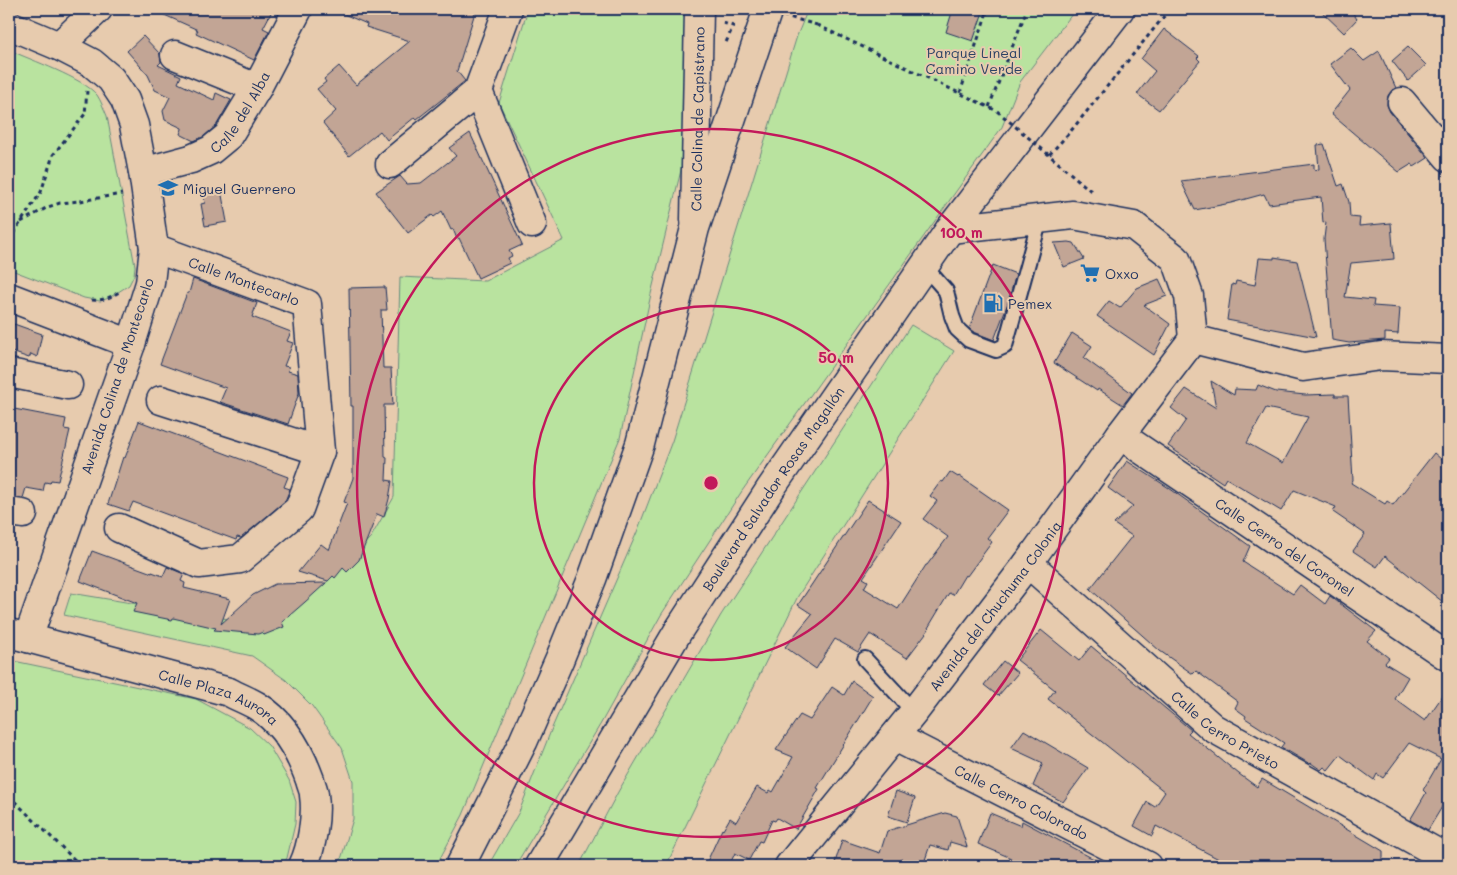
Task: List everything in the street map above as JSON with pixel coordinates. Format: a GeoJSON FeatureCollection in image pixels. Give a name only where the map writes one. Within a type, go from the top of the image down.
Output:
{"type":"FeatureCollection","features":[{"type":"Feature","properties":{"kind":"main road"},"geometry":{"type":"LineString","coordinates":[[59,46],[98,9]]}},
{"type":"Feature","properties":{"kind":"main road","name":"Calle del Alba"},"geometry":{"type":"LineString","coordinates":[[143,172],[191,159],[211,150],[228,136],[298,9]]}},
{"type":"Feature","properties":{"kind":"main road"},"geometry":{"type":"LineString","coordinates":[[390,164],[478,91],[508,9]]}},
{"type":"Feature","properties":{"kind":"main road"},"geometry":{"type":"LineString","coordinates":[[460,866],[522,742],[560,658],[592,579],[640,444],[695,228],[768,9]]}},
{"type":"Feature","properties":{"kind":"main road","name":"Boulevard Salvador Rosas Magallón"},"geometry":{"type":"LineString","coordinates":[[539,866],[680,628],[771,488],[950,229],[1120,9]]}},
{"type":"Feature","properties":{"kind":"main road","name":"Calle Colina de Capistrano"},"geometry":{"type":"LineString","coordinates":[[695,228],[712,12]]}},
{"type":"Feature","properties":{"kind":"main road","name":"Avenida Colina de Montecarlo"},"geometry":{"type":"LineString","coordinates":[[9,25],[59,46],[92,63],[111,79],[125,100],[134,125],[154,248],[150,283],[131,344],[18,636]]}},
{"type":"Feature","properties":{"kind":"main road"},"geometry":{"type":"LineString","coordinates":[[175,55],[256,88]]}},
{"type":"Feature","properties":{"kind":"main road"},"geometry":{"type":"LineString","coordinates":[[478,91],[532,224]]}},
{"type":"Feature","properties":{"kind":"main road"},"geometry":{"type":"LineString","coordinates":[[1402,102],[1448,158]]}},
{"type":"Feature","properties":{"kind":"main road"},"geometry":{"type":"LineString","coordinates":[[950,229],[1073,215],[1134,226],[1176,259],[1189,296],[1193,339],[1303,367],[1381,356],[1448,359]]}},
{"type":"Feature","properties":{"kind":"main road","name":"Calle Montecarlo"},"geometry":{"type":"LineString","coordinates":[[119,528],[199,564],[240,558],[299,509],[320,451],[307,304],[154,248]]}},
{"type":"Feature","properties":{"kind":"main road"},"geometry":{"type":"LineString","coordinates":[[9,297],[131,344]]}},
{"type":"Feature","properties":{"kind":"main road","name":"Avenida del Chuchuma Colonia"},"geometry":{"type":"LineString","coordinates":[[790,866],[895,737],[1028,563],[1120,435],[1193,339]]}},
{"type":"Feature","properties":{"kind":"main road"},"geometry":{"type":"LineString","coordinates":[[9,373],[68,385]]}},
{"type":"Feature","properties":{"kind":"main road"},"geometry":{"type":"LineString","coordinates":[[161,400],[320,451]]}},
{"type":"Feature","properties":{"kind":"main road","name":"Calle Cerro del Coronel"},"geometry":{"type":"LineString","coordinates":[[1120,435],[1448,657]]}},
{"type":"Feature","properties":{"kind":"main road","name":"Calle Cerro Prieto"},"geometry":{"type":"LineString","coordinates":[[1028,563],[1213,728],[1448,859]]}},
{"type":"Feature","properties":{"kind":"main road","name":"Calle Plaza Aurora"},"geometry":{"type":"LineString","coordinates":[[18,636],[229,692],[258,706],[278,724],[291,741],[304,765],[314,794],[313,831],[309,854],[303,866]]}},
{"type":"Feature","properties":{"kind":"main road","name":"Calle Cerro Colorado"},"geometry":{"type":"LineString","coordinates":[[895,737],[1148,866]]}},
{"type":"Feature","properties":{"kind":"lane"},"geometry":{"type":"LineString","coordinates":[[924,266],[946,291],[957,329],[969,340],[996,350],[1005,346],[1040,218]]}},
{"type":"Feature","properties":{"kind":"lane"},"geometry":{"type":"LineString","coordinates":[[865,659],[914,712]]}},
{"type":"Feature","properties":{"kind":"path"},"geometry":{"type":"LineString","coordinates":[[760,9],[817,25],[997,111],[1065,170]]}},
{"type":"Feature","properties":{"kind":"path"},"geometry":{"type":"LineString","coordinates":[[960,93],[988,9]]}},
{"type":"Feature","properties":{"kind":"path"},"geometry":{"type":"LineString","coordinates":[[989,107],[1027,9]]}},
{"type":"Feature","properties":{"kind":"path"},"geometry":{"type":"LineString","coordinates":[[1049,155],[1170,9]]}},
{"type":"Feature","properties":{"kind":"path"},"geometry":{"type":"LineString","coordinates":[[712,12],[722,22],[733,26],[725,46]]}},
{"type":"Feature","properties":{"kind":"path"},"geometry":{"type":"LineString","coordinates":[[9,240],[41,192],[53,155],[85,114],[87,86],[92,90]]}},
{"type":"Feature","properties":{"kind":"path"},"geometry":{"type":"LineString","coordinates":[[120,186],[123,203]]}},
{"type":"Feature","properties":{"kind":"path"},"geometry":{"type":"LineString","coordinates":[[20,223],[48,206],[60,202],[80,201],[122,194]]}},
{"type":"Feature","properties":{"kind":"path"},"geometry":{"type":"LineString","coordinates":[[84,298],[100,300],[109,298],[123,289]]}},
{"type":"Feature","properties":{"kind":"path"},"geometry":{"type":"LineString","coordinates":[[9,796],[81,866]]}},
{"type":"Feature","properties":{"kind":"green space"},"geometry":{"type":"Polygon","coordinates":[[[528,9],[691,9],[690,133],[651,294],[620,438],[463,815],[436,866],[339,866],[353,819],[353,781],[342,748],[312,706],[286,680],[252,656],[64,615],[71,593],[265,625],[324,585],[371,537],[394,497],[400,277],[485,281],[564,240],[499,103],[528,9]]]}},
{"type":"Feature","properties":{"kind":"green space","name":"Parque Lineal Camino Verde"},"geometry":{"type":"Polygon","coordinates":[[[808,9],[1076,9],[1020,82],[1002,127],[742,491],[661,615],[600,725],[515,866],[488,866],[519,812],[552,728],[637,532],[672,441],[797,36],[808,9]]]}},
{"type":"Feature","properties":{"kind":"green space"},"geometry":{"type":"Polygon","coordinates":[[[9,50],[80,82],[97,95],[107,116],[135,266],[134,275],[129,285],[109,298],[100,301],[84,298],[9,269],[9,50]]]}},
{"type":"Feature","properties":{"kind":"green space"},"geometry":{"type":"Polygon","coordinates":[[[911,325],[954,351],[798,596],[666,866],[579,866],[618,792],[721,615],[911,325]]]}},
{"type":"Feature","properties":{"kind":"green space"},"geometry":{"type":"Polygon","coordinates":[[[9,660],[196,699],[250,728],[269,746],[289,780],[296,802],[295,824],[287,858],[282,866],[9,866],[9,660]]]}},
{"type":"Feature","properties":{"kind":"building"},"geometry":{"type":"Polygon","coordinates":[[[151,9],[273,9],[263,28],[269,31],[254,60],[196,33],[198,30],[151,9]]]}},
{"type":"Feature","properties":{"kind":"building"},"geometry":{"type":"Polygon","coordinates":[[[332,9],[476,9],[457,71],[465,81],[387,140],[380,131],[349,156],[323,123],[336,111],[317,89],[326,82],[324,79],[339,66],[356,85],[410,41],[366,27],[367,24],[332,9]]]}},
{"type":"Feature","properties":{"kind":"building"},"geometry":{"type":"Polygon","coordinates":[[[953,9],[984,9],[973,41],[946,32],[953,9]]]}},
{"type":"Feature","properties":{"kind":"building"},"geometry":{"type":"Polygon","coordinates":[[[1319,9],[1350,9],[1357,19],[1344,33],[1319,9]]]}},
{"type":"Feature","properties":{"kind":"building"},"geometry":{"type":"Polygon","coordinates":[[[1164,29],[1199,56],[1197,58],[1200,61],[1159,110],[1137,94],[1155,71],[1141,59],[1164,29]]]}},
{"type":"Feature","properties":{"kind":"building"},"geometry":{"type":"Polygon","coordinates":[[[143,36],[160,54],[161,62],[158,65],[181,76],[178,83],[214,100],[216,93],[231,100],[216,126],[203,137],[194,141],[180,134],[182,128],[165,120],[163,111],[170,97],[155,90],[148,75],[127,51],[143,36]]]}},
{"type":"Feature","properties":{"kind":"building"},"geometry":{"type":"Polygon","coordinates":[[[1408,47],[1426,65],[1408,81],[1392,61],[1408,47]]]}},
{"type":"Feature","properties":{"kind":"building"},"geometry":{"type":"Polygon","coordinates":[[[1351,48],[1364,61],[1379,51],[1396,88],[1388,96],[1387,105],[1390,112],[1428,158],[1414,167],[1412,164],[1399,172],[1331,114],[1350,90],[1330,64],[1351,48]]]}},
{"type":"Feature","properties":{"kind":"building"},"geometry":{"type":"Polygon","coordinates":[[[470,133],[522,245],[509,251],[512,256],[508,258],[510,263],[478,278],[459,238],[457,239],[453,229],[451,230],[442,211],[434,217],[432,215],[408,233],[376,192],[400,176],[407,184],[421,183],[456,156],[449,148],[470,133]]]}},
{"type":"Feature","properties":{"kind":"building"},"geometry":{"type":"Polygon","coordinates":[[[1324,144],[1338,186],[1343,184],[1349,202],[1350,217],[1360,218],[1359,226],[1391,223],[1394,259],[1351,263],[1345,297],[1374,300],[1373,306],[1400,308],[1398,334],[1385,333],[1385,340],[1349,343],[1332,340],[1324,239],[1326,222],[1323,223],[1321,197],[1269,204],[1264,194],[1195,210],[1181,181],[1314,164],[1314,170],[1319,169],[1317,145],[1324,144]]]}},
{"type":"Feature","properties":{"kind":"building"},"geometry":{"type":"Polygon","coordinates":[[[221,190],[227,222],[205,226],[201,204],[205,203],[203,193],[221,190]]]}},
{"type":"Feature","properties":{"kind":"building"},"geometry":{"type":"Polygon","coordinates":[[[1054,243],[1074,243],[1084,259],[1064,267],[1054,243]]]}},
{"type":"Feature","properties":{"kind":"building"},"geometry":{"type":"Polygon","coordinates":[[[1274,257],[1297,261],[1316,337],[1227,320],[1232,284],[1235,285],[1236,281],[1255,285],[1259,258],[1274,259],[1274,257]]]}},
{"type":"Feature","properties":{"kind":"building","name":"Pemex"},"geometry":{"type":"Polygon","coordinates":[[[993,265],[1016,274],[1009,300],[994,340],[969,329],[993,265]]]}},
{"type":"Feature","properties":{"kind":"building"},"geometry":{"type":"Polygon","coordinates":[[[193,279],[257,303],[252,317],[291,332],[287,341],[293,343],[284,366],[289,367],[288,371],[298,374],[299,393],[288,424],[220,402],[226,388],[160,364],[193,279]]]}},
{"type":"Feature","properties":{"kind":"building"},"geometry":{"type":"Polygon","coordinates":[[[1159,279],[1167,296],[1144,305],[1170,324],[1154,355],[1097,316],[1109,301],[1120,308],[1137,288],[1159,279]]]}},
{"type":"Feature","properties":{"kind":"building"},"geometry":{"type":"Polygon","coordinates":[[[385,287],[387,310],[381,310],[383,368],[391,368],[393,405],[384,405],[385,457],[387,458],[386,480],[392,481],[389,499],[384,517],[377,514],[359,560],[347,572],[343,568],[335,578],[333,576],[328,581],[298,572],[321,544],[329,550],[347,503],[344,502],[353,478],[353,406],[351,406],[349,288],[385,287]]]}},
{"type":"Feature","properties":{"kind":"building"},"geometry":{"type":"Polygon","coordinates":[[[14,324],[42,334],[37,357],[31,354],[29,358],[9,351],[9,338],[14,324]]]}},
{"type":"Feature","properties":{"kind":"building"},"geometry":{"type":"Polygon","coordinates":[[[1072,333],[1092,346],[1084,358],[1132,393],[1123,405],[1098,389],[1097,391],[1054,363],[1072,333]]]}},
{"type":"Feature","properties":{"kind":"building"},"geometry":{"type":"Polygon","coordinates":[[[1211,381],[1234,395],[1235,389],[1256,390],[1258,385],[1276,392],[1348,396],[1353,480],[1351,483],[1385,504],[1387,501],[1393,505],[1434,453],[1448,465],[1448,606],[1385,556],[1377,567],[1353,551],[1365,534],[1333,512],[1336,507],[1294,490],[1281,511],[1226,478],[1223,483],[1168,446],[1186,420],[1171,408],[1186,389],[1216,408],[1211,381]],[[1266,408],[1247,443],[1283,463],[1308,417],[1266,408]]]}},
{"type":"Feature","properties":{"kind":"building"},"geometry":{"type":"Polygon","coordinates":[[[9,408],[66,419],[64,429],[70,430],[58,481],[51,480],[50,483],[45,482],[43,491],[26,488],[23,498],[9,497],[9,408]]]}},
{"type":"Feature","properties":{"kind":"building"},"geometry":{"type":"Polygon","coordinates":[[[139,421],[288,477],[284,487],[290,489],[285,501],[241,538],[237,537],[236,540],[133,502],[129,511],[108,504],[123,457],[125,458],[139,421]]]}},
{"type":"Feature","properties":{"kind":"building"},"geometry":{"type":"Polygon","coordinates":[[[1127,461],[1169,488],[1250,546],[1243,562],[1293,594],[1300,585],[1325,604],[1330,596],[1376,631],[1367,641],[1389,658],[1385,663],[1408,677],[1395,699],[1425,721],[1448,688],[1448,797],[1428,830],[1410,820],[1426,793],[1423,790],[1441,759],[1409,743],[1383,778],[1377,774],[1374,780],[1340,755],[1328,770],[1324,767],[1321,770],[1281,747],[1284,743],[1245,718],[1246,716],[1235,708],[1238,702],[1196,671],[1193,674],[1160,651],[1090,589],[1132,536],[1114,524],[1133,506],[1108,488],[1127,461]]]}},
{"type":"Feature","properties":{"kind":"building"},"geometry":{"type":"Polygon","coordinates":[[[950,472],[959,476],[1008,510],[987,538],[992,542],[967,576],[965,575],[953,595],[949,593],[929,629],[907,658],[870,634],[858,652],[835,639],[816,669],[785,647],[812,614],[798,605],[868,500],[901,521],[863,578],[868,581],[864,588],[898,609],[926,565],[948,537],[923,519],[937,501],[930,496],[950,472]]]}},
{"type":"Feature","properties":{"kind":"building"},"geometry":{"type":"Polygon","coordinates":[[[92,551],[163,576],[167,567],[184,574],[181,581],[185,583],[184,588],[230,599],[221,624],[253,595],[275,584],[326,583],[282,622],[284,627],[264,635],[263,632],[258,634],[214,630],[216,628],[173,618],[172,620],[133,612],[137,603],[80,581],[92,551]]]}},
{"type":"Feature","properties":{"kind":"building"},"geometry":{"type":"Polygon","coordinates":[[[1041,630],[1079,661],[1091,646],[1191,730],[1188,733],[1257,787],[1262,779],[1383,851],[1383,858],[1379,866],[1232,866],[1156,826],[1152,836],[1134,826],[1147,802],[1155,807],[1165,792],[1048,699],[1055,690],[1017,660],[1041,630]]]}},
{"type":"Feature","properties":{"kind":"building"},"geometry":{"type":"Polygon","coordinates":[[[1003,661],[1018,673],[998,696],[984,685],[1003,661]]]}},
{"type":"Feature","properties":{"kind":"building"},"geometry":{"type":"Polygon","coordinates":[[[852,681],[873,696],[817,788],[819,789],[796,829],[777,818],[775,821],[772,820],[762,842],[759,841],[749,860],[735,853],[729,866],[705,866],[722,829],[730,818],[736,822],[757,787],[768,793],[770,790],[773,792],[793,757],[776,750],[800,715],[810,720],[832,687],[844,695],[852,681]]]}},
{"type":"Feature","properties":{"kind":"building"},"geometry":{"type":"Polygon","coordinates":[[[1024,730],[1088,768],[1063,802],[1033,786],[1043,763],[1011,748],[1024,730]]]}},
{"type":"Feature","properties":{"kind":"building"},"geometry":{"type":"Polygon","coordinates":[[[896,791],[915,798],[907,822],[888,816],[896,791]]]}},
{"type":"Feature","properties":{"kind":"building"},"geometry":{"type":"Polygon","coordinates":[[[945,813],[957,816],[967,847],[950,842],[948,850],[930,845],[923,866],[901,859],[909,863],[909,866],[834,866],[842,840],[880,853],[887,831],[945,813]]]}},
{"type":"Feature","properties":{"kind":"building"},"geometry":{"type":"Polygon","coordinates":[[[990,813],[1021,826],[1022,821],[1107,866],[1008,866],[1011,858],[978,844],[990,813]]]}},
{"type":"Feature","properties":{"kind":"place","name":"Miguel Guerrero"},"geometry":{"type":"Point","coordinates":[168,188]}},
{"type":"Feature","properties":{"kind":"place","name":"Oxxo"},"geometry":{"type":"Point","coordinates":[1090,273]}},
{"type":"Feature","properties":{"kind":"place","name":"Pemex"},"geometry":{"type":"Point","coordinates":[993,303]}}]}
